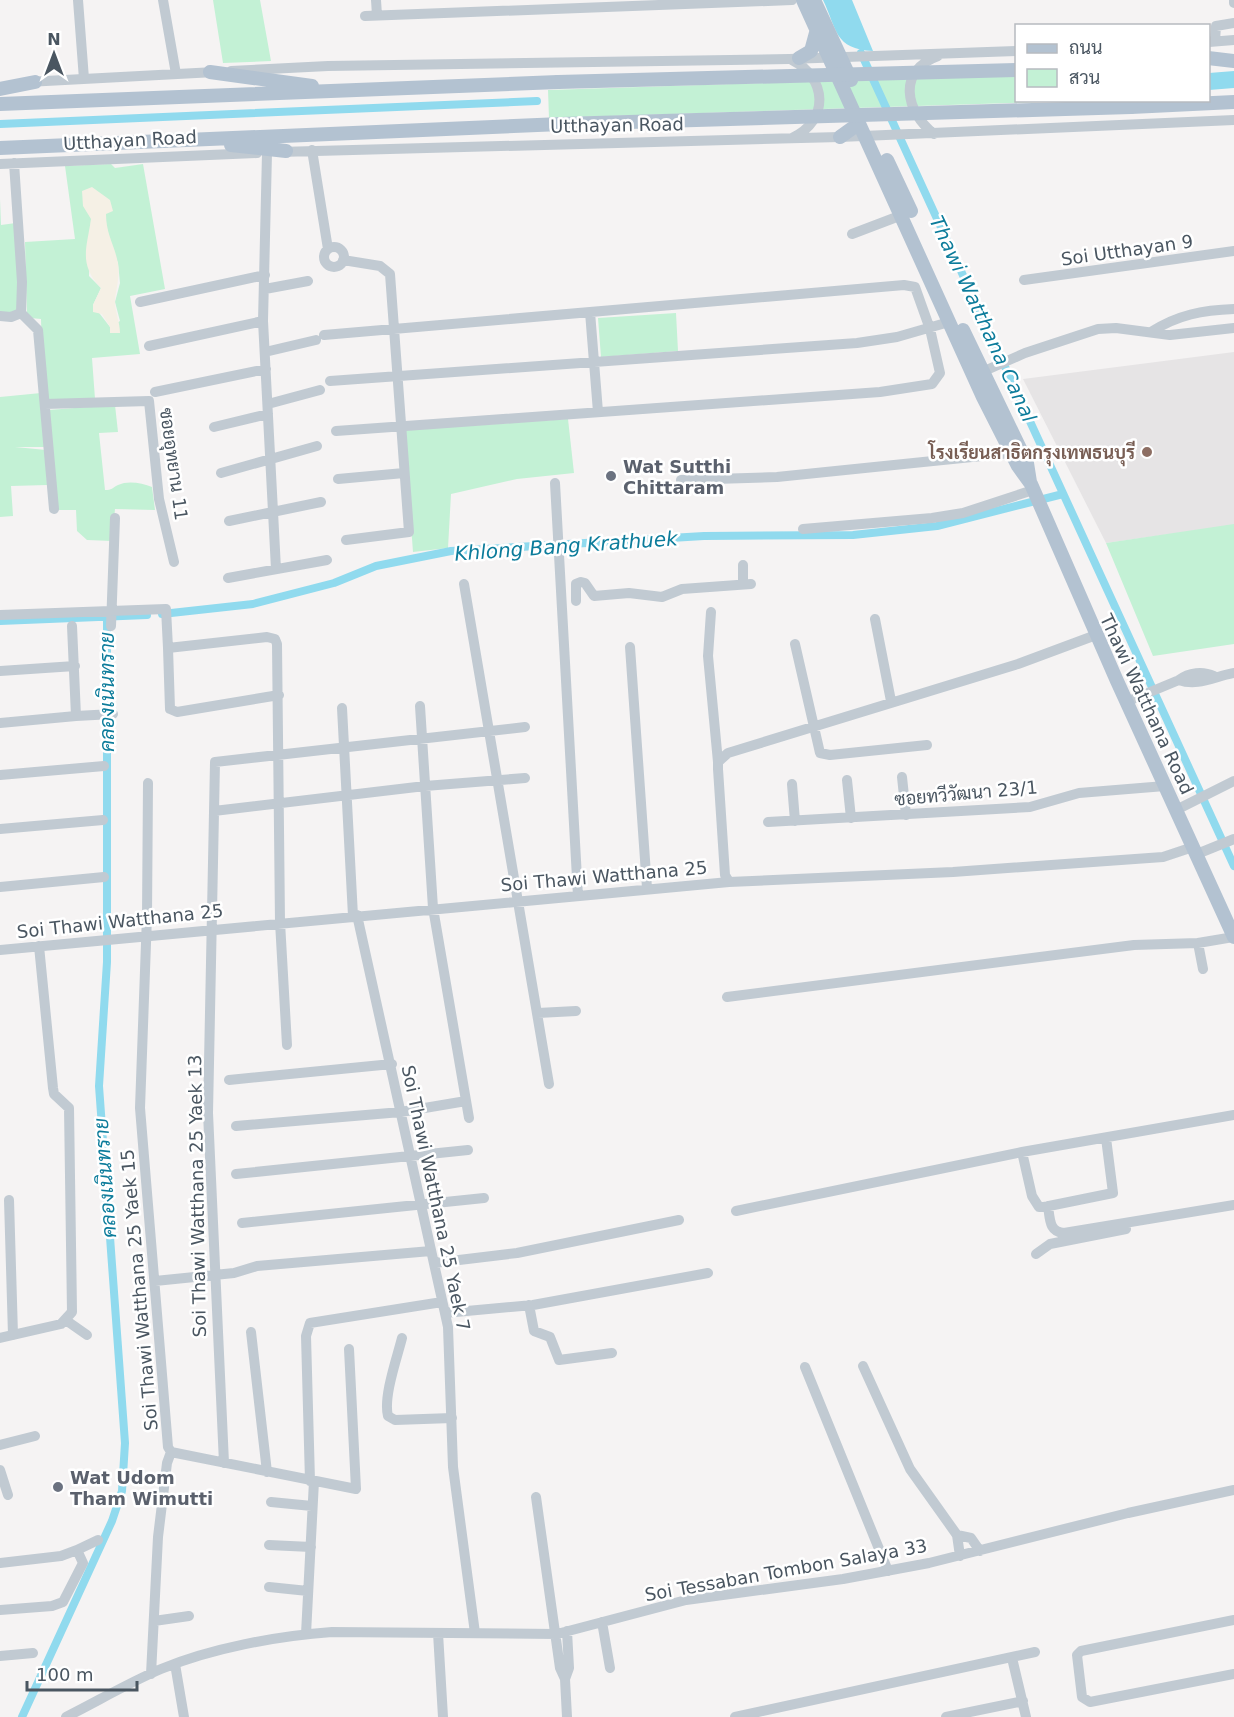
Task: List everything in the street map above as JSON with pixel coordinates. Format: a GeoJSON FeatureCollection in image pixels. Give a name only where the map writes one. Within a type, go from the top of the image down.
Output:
{"type":"FeatureCollection","features":[{"type":"Feature","properties":{"kind":"main road","name":"Thawi Watthana Road"},"geometry":{"type":"LineString","coordinates":[[803,0],[817,29],[839,57],[858,119],[875,135],[902,215],[949,322],[1011,453],[1035,494],[1126,702],[1234,937]]}},
{"type":"Feature","properties":{"kind":"main road","name":"Thawi Watthana Road"},"geometry":{"type":"LineString","coordinates":[[814,0],[875,135],[988,369],[1028,463],[1035,494]]}},
{"type":"Feature","properties":{"kind":"main road"},"geometry":{"type":"LineString","coordinates":[[794,58],[812,49],[817,29]]}},
{"type":"Feature","properties":{"kind":"main road"},"geometry":{"type":"LineString","coordinates":[[1210,58],[1234,62]]}},
{"type":"Feature","properties":{"kind":"main road"},"geometry":{"type":"LineString","coordinates":[[1210,63],[1234,62]]}},
{"type":"Feature","properties":{"kind":"main road"},"geometry":{"type":"LineString","coordinates":[[0,104],[558,82],[1015,70]]}},
{"type":"Feature","properties":{"kind":"main road"},"geometry":{"type":"LineString","coordinates":[[210,72],[339,91]]}},
{"type":"Feature","properties":{"kind":"main road"},"geometry":{"type":"LineString","coordinates":[[0,86],[36,81]]}},
{"type":"Feature","properties":{"kind":"main road","name":"Utthayan Road"},"geometry":{"type":"LineString","coordinates":[[0,148],[561,124],[1234,102]]}},
{"type":"Feature","properties":{"kind":"main road"},"geometry":{"type":"LineString","coordinates":[[840,137],[850,132],[858,119]]}},
{"type":"Feature","properties":{"kind":"main road"},"geometry":{"type":"LineString","coordinates":[[171,141],[286,152]]}},
{"type":"Feature","properties":{"kind":"street"},"geometry":{"type":"LineString","coordinates":[[78,0],[84,79]]}},
{"type":"Feature","properties":{"kind":"street"},"geometry":{"type":"LineString","coordinates":[[163,0],[176,74]]}},
{"type":"Feature","properties":{"kind":"street"},"geometry":{"type":"LineString","coordinates":[[376,0],[376,15]]}},
{"type":"Feature","properties":{"kind":"street"},"geometry":{"type":"LineString","coordinates":[[483,0],[483,12]]}},
{"type":"Feature","properties":{"kind":"street"},"geometry":{"type":"LineString","coordinates":[[364,16],[483,12],[595,4],[792,0]]}},
{"type":"Feature","properties":{"kind":"street"},"geometry":{"type":"LineString","coordinates":[[1234,23],[1216,26],[1212,42],[1234,40]]}},
{"type":"Feature","properties":{"kind":"street"},"geometry":{"type":"LineString","coordinates":[[36,81],[328,66],[794,58],[1015,51]]}},
{"type":"Feature","properties":{"kind":"street"},"geometry":{"type":"LineString","coordinates":[[929,134],[918,120],[909,97],[911,82],[919,68],[941,54]]}},
{"type":"Feature","properties":{"kind":"street"},"geometry":{"type":"LineString","coordinates":[[790,139],[799,134],[815,118],[819,94],[810,73],[794,58]]}},
{"type":"Feature","properties":{"kind":"street","name":"Utthayan Road"},"geometry":{"type":"LineString","coordinates":[[0,164],[312,150],[790,139],[1234,120]]}},
{"type":"Feature","properties":{"kind":"street"},"geometry":{"type":"LineString","coordinates":[[312,150],[328,249],[340,249],[344,260],[380,266],[390,274],[410,532],[346,540]]}},
{"type":"Feature","properties":{"kind":"street"},"geometry":{"type":"LineString","coordinates":[[267,153],[263,321],[276,569]]}},
{"type":"Feature","properties":{"kind":"street"},"geometry":{"type":"LineString","coordinates":[[14,163],[22,282],[21,313],[38,330],[54,509]]}},
{"type":"Feature","properties":{"kind":"street"},"geometry":{"type":"LineString","coordinates":[[852,234],[902,215]]}},
{"type":"Feature","properties":{"kind":"street","name":"Soi Utthayan 9"},"geometry":{"type":"LineString","coordinates":[[1024,280],[1234,252]]}},
{"type":"Feature","properties":{"kind":"street"},"geometry":{"type":"LineString","coordinates":[[140,302],[265,275]]}},
{"type":"Feature","properties":{"kind":"street"},"geometry":{"type":"LineString","coordinates":[[264,290],[308,281]]}},
{"type":"Feature","properties":{"kind":"street"},"geometry":{"type":"LineString","coordinates":[[265,352],[320,337],[394,329],[904,285],[915,288],[930,329],[940,373],[932,384],[880,392],[336,431]]}},
{"type":"Feature","properties":{"kind":"street"},"geometry":{"type":"LineString","coordinates":[[1151,332],[1167,321],[1189,314],[1234,309]]}},
{"type":"Feature","properties":{"kind":"street"},"geometry":{"type":"LineString","coordinates":[[590,312],[598,412]]}},
{"type":"Feature","properties":{"kind":"street"},"geometry":{"type":"LineString","coordinates":[[0,316],[21,313]]}},
{"type":"Feature","properties":{"kind":"street"},"geometry":{"type":"LineString","coordinates":[[149,346],[263,321]]}},
{"type":"Feature","properties":{"kind":"street"},"geometry":{"type":"LineString","coordinates":[[330,381],[857,343],[930,329],[949,322]]}},
{"type":"Feature","properties":{"kind":"street"},"geometry":{"type":"LineString","coordinates":[[988,369],[1030,351],[1098,329],[1151,332],[1161,335],[1192,334],[1234,328]]}},
{"type":"Feature","properties":{"kind":"street"},"geometry":{"type":"LineString","coordinates":[[155,392],[266,369]]}},
{"type":"Feature","properties":{"kind":"street"},"geometry":{"type":"LineString","coordinates":[[213,427],[320,390]]}},
{"type":"Feature","properties":{"kind":"street","name":"ซอยอุทยาน 11"},"geometry":{"type":"LineString","coordinates":[[45,404],[149,401],[159,500],[174,562]]}},
{"type":"Feature","properties":{"kind":"street"},"geometry":{"type":"LineString","coordinates":[[221,473],[317,446]]}},
{"type":"Feature","properties":{"kind":"street"},"geometry":{"type":"LineString","coordinates":[[681,480],[777,477],[1011,453]]}},
{"type":"Feature","properties":{"kind":"street"},"geometry":{"type":"LineString","coordinates":[[338,479],[404,473]]}},
{"type":"Feature","properties":{"kind":"street"},"geometry":{"type":"LineString","coordinates":[[555,483],[578,896]]}},
{"type":"Feature","properties":{"kind":"street"},"geometry":{"type":"LineString","coordinates":[[803,529],[903,522],[963,513],[1035,494]]}},
{"type":"Feature","properties":{"kind":"street"},"geometry":{"type":"LineString","coordinates":[[229,521],[321,502]]}},
{"type":"Feature","properties":{"kind":"street"},"geometry":{"type":"LineString","coordinates":[[111,626],[115,518]]}},
{"type":"Feature","properties":{"kind":"street"},"geometry":{"type":"LineString","coordinates":[[228,578],[327,560]]}},
{"type":"Feature","properties":{"kind":"street"},"geometry":{"type":"LineString","coordinates":[[561,606],[594,596],[629,592],[662,597],[682,590],[747,584],[743,566]]}},
{"type":"Feature","properties":{"kind":"street"},"geometry":{"type":"LineString","coordinates":[[576,601],[576,584],[581,582],[585,583],[594,596]]}},
{"type":"Feature","properties":{"kind":"street"},"geometry":{"type":"LineString","coordinates":[[464,584],[549,1084]]}},
{"type":"Feature","properties":{"kind":"street","name":"Soi Thawi Watthana 25"},"geometry":{"type":"LineString","coordinates":[[0,950],[355,915],[729,882],[725,876],[718,762],[708,656],[711,612]]}},
{"type":"Feature","properties":{"kind":"street"},"geometry":{"type":"LineString","coordinates":[[0,615],[168,613],[170,709],[177,712],[279,695]]}},
{"type":"Feature","properties":{"kind":"street"},"geometry":{"type":"LineString","coordinates":[[875,619],[891,701]]}},
{"type":"Feature","properties":{"kind":"street"},"geometry":{"type":"LineString","coordinates":[[72,626],[76,716]]}},
{"type":"Feature","properties":{"kind":"street"},"geometry":{"type":"LineString","coordinates":[[718,762],[728,753],[891,701],[1018,664],[1096,635]]}},
{"type":"Feature","properties":{"kind":"street"},"geometry":{"type":"LineString","coordinates":[[168,648],[272,637],[277,644],[281,804],[280,922],[287,1045]]}},
{"type":"Feature","properties":{"kind":"street"},"geometry":{"type":"LineString","coordinates":[[795,644],[817,747],[823,755],[927,745]]}},
{"type":"Feature","properties":{"kind":"street"},"geometry":{"type":"LineString","coordinates":[[630,646],[647,888]]}},
{"type":"Feature","properties":{"kind":"street"},"geometry":{"type":"LineString","coordinates":[[0,671],[75,666]]}},
{"type":"Feature","properties":{"kind":"street"},"geometry":{"type":"LineString","coordinates":[[1126,702],[1186,675],[1206,672],[1214,676],[1234,673]]}},
{"type":"Feature","properties":{"kind":"street"},"geometry":{"type":"LineString","coordinates":[[420,706],[433,908],[469,1118]]}},
{"type":"Feature","properties":{"kind":"street","name":"Soi Thawi Watthana 25 Yaek 7"},"geometry":{"type":"LineString","coordinates":[[342,708],[355,915],[392,1064],[450,1339],[453,1467],[475,1634]]}},
{"type":"Feature","properties":{"kind":"street"},"geometry":{"type":"LineString","coordinates":[[0,723],[110,714]]}},
{"type":"Feature","properties":{"kind":"street"},"geometry":{"type":"LineString","coordinates":[[280,754],[525,727]]}},
{"type":"Feature","properties":{"kind":"street","name":"Soi Thawi Watthana 25 Yaek 13"},"geometry":{"type":"LineString","coordinates":[[224,1463],[208,1113],[215,762],[280,754]]}},
{"type":"Feature","properties":{"kind":"street"},"geometry":{"type":"LineString","coordinates":[[0,775],[104,766]]}},
{"type":"Feature","properties":{"kind":"street"},"geometry":{"type":"LineString","coordinates":[[902,777],[906,815]]}},
{"type":"Feature","properties":{"kind":"street"},"geometry":{"type":"LineString","coordinates":[[214,811],[425,786],[525,778]]}},
{"type":"Feature","properties":{"kind":"street"},"geometry":{"type":"LineString","coordinates":[[847,780],[851,818]]}},
{"type":"Feature","properties":{"kind":"street"},"geometry":{"type":"LineString","coordinates":[[1176,810],[1234,781]]}},
{"type":"Feature","properties":{"kind":"street","name":"Soi Thawi Watthana 25 Yaek 15"},"geometry":{"type":"LineString","coordinates":[[147,783],[140,1108],[168,1447],[171,1452],[356,1489],[349,1349]]}},
{"type":"Feature","properties":{"kind":"street"},"geometry":{"type":"LineString","coordinates":[[792,784],[795,821]]}},
{"type":"Feature","properties":{"kind":"street","name":"ซอยทวีวัฒนา 23/1"},"geometry":{"type":"LineString","coordinates":[[768,822],[1030,807],[1079,793],[1166,786]]}},
{"type":"Feature","properties":{"kind":"street"},"geometry":{"type":"LineString","coordinates":[[0,829],[103,820]]}},
{"type":"Feature","properties":{"kind":"street"},"geometry":{"type":"LineString","coordinates":[[729,882],[953,872],[1163,857],[1214,848],[1234,839]]}},
{"type":"Feature","properties":{"kind":"street"},"geometry":{"type":"LineString","coordinates":[[0,887],[104,877]]}},
{"type":"Feature","properties":{"kind":"street"},"geometry":{"type":"LineString","coordinates":[[727,997],[1134,945],[1198,943],[1234,937]]}},
{"type":"Feature","properties":{"kind":"street"},"geometry":{"type":"LineString","coordinates":[[1198,943],[1203,969]]}},
{"type":"Feature","properties":{"kind":"street"},"geometry":{"type":"LineString","coordinates":[[39,946],[54,1094],[68,1103],[69,1108],[72,1306],[67,1321]]}},
{"type":"Feature","properties":{"kind":"street"},"geometry":{"type":"LineString","coordinates":[[538,1013],[576,1011]]}},
{"type":"Feature","properties":{"kind":"street"},"geometry":{"type":"LineString","coordinates":[[229,1080],[392,1064]]}},
{"type":"Feature","properties":{"kind":"street"},"geometry":{"type":"LineString","coordinates":[[236,1126],[401,1112],[466,1101]]}},
{"type":"Feature","properties":{"kind":"street"},"geometry":{"type":"LineString","coordinates":[[736,1211],[1022,1152],[1234,1115]]}},
{"type":"Feature","properties":{"kind":"street"},"geometry":{"type":"LineString","coordinates":[[1022,1152],[1035,1203],[1039,1207],[1048,1206],[1113,1193],[1106,1138]]}},
{"type":"Feature","properties":{"kind":"street"},"geometry":{"type":"LineString","coordinates":[[236,1174],[468,1150]]}},
{"type":"Feature","properties":{"kind":"street"},"geometry":{"type":"LineString","coordinates":[[242,1223],[484,1198]]}},
{"type":"Feature","properties":{"kind":"street"},"geometry":{"type":"LineString","coordinates":[[9,1200],[13,1335]]}},
{"type":"Feature","properties":{"kind":"street"},"geometry":{"type":"LineString","coordinates":[[1048,1206],[1052,1228],[1058,1233],[1234,1205]]}},
{"type":"Feature","properties":{"kind":"street"},"geometry":{"type":"LineString","coordinates":[[434,1263],[516,1253],[679,1220]]}},
{"type":"Feature","properties":{"kind":"street"},"geometry":{"type":"LineString","coordinates":[[1036,1254],[1050,1244],[1125,1230],[1126,1223]]}},
{"type":"Feature","properties":{"kind":"street"},"geometry":{"type":"LineString","coordinates":[[154,1281],[214,1275],[257,1266],[431,1251]]}},
{"type":"Feature","properties":{"kind":"street"},"geometry":{"type":"LineString","coordinates":[[306,1634],[312,1506],[306,1335],[310,1323],[444,1307],[528,1305],[708,1273]]}},
{"type":"Feature","properties":{"kind":"street"},"geometry":{"type":"LineString","coordinates":[[528,1305],[534,1330],[550,1337],[559,1360],[612,1353]]}},
{"type":"Feature","properties":{"kind":"street"},"geometry":{"type":"LineString","coordinates":[[0,1338],[67,1321],[87,1335]]}},
{"type":"Feature","properties":{"kind":"street"},"geometry":{"type":"LineString","coordinates":[[251,1332],[267,1472]]}},
{"type":"Feature","properties":{"kind":"street"},"geometry":{"type":"LineString","coordinates":[[402,1338],[386,1410],[388,1416],[395,1420],[452,1418]]}},
{"type":"Feature","properties":{"kind":"street"},"geometry":{"type":"LineString","coordinates":[[863,1366],[910,1469],[957,1535],[960,1556]]}},
{"type":"Feature","properties":{"kind":"street"},"geometry":{"type":"LineString","coordinates":[[805,1367],[888,1571]]}},
{"type":"Feature","properties":{"kind":"street"},"geometry":{"type":"LineString","coordinates":[[0,1445],[35,1437]]}},
{"type":"Feature","properties":{"kind":"street"},"geometry":{"type":"LineString","coordinates":[[151,1674],[159,1523],[167,1463],[171,1452]]}},
{"type":"Feature","properties":{"kind":"street"},"geometry":{"type":"LineString","coordinates":[[0,1470],[8,1495]]}},
{"type":"Feature","properties":{"kind":"street","name":"Soi Tessaban Tombon Salaya 33"},"geometry":{"type":"LineString","coordinates":[[66,1717],[175,1664],[251,1643],[306,1634],[562,1633],[686,1600],[888,1571],[960,1556],[1128,1513],[1234,1490]]}},
{"type":"Feature","properties":{"kind":"street"},"geometry":{"type":"LineString","coordinates":[[536,1497],[562,1633],[560,1668],[565,1679],[567,1717]]}},
{"type":"Feature","properties":{"kind":"street"},"geometry":{"type":"LineString","coordinates":[[271,1502],[312,1506]]}},
{"type":"Feature","properties":{"kind":"street"},"geometry":{"type":"LineString","coordinates":[[957,1535],[971,1538],[980,1551]]}},
{"type":"Feature","properties":{"kind":"street"},"geometry":{"type":"LineString","coordinates":[[0,1563],[61,1556],[98,1540]]}},
{"type":"Feature","properties":{"kind":"street"},"geometry":{"type":"LineString","coordinates":[[269,1545],[310,1547]]}},
{"type":"Feature","properties":{"kind":"street"},"geometry":{"type":"LineString","coordinates":[[0,1610],[52,1606],[63,1602],[83,1567],[77,1550]]}},
{"type":"Feature","properties":{"kind":"street"},"geometry":{"type":"LineString","coordinates":[[268,1587],[308,1590]]}},
{"type":"Feature","properties":{"kind":"street"},"geometry":{"type":"LineString","coordinates":[[154,1621],[189,1616]]}},
{"type":"Feature","properties":{"kind":"street"},"geometry":{"type":"LineString","coordinates":[[1234,1620],[1081,1651],[1077,1655],[1077,1661],[1082,1697],[1090,1702],[1234,1674]]}},
{"type":"Feature","properties":{"kind":"street"},"geometry":{"type":"LineString","coordinates":[[602,1622],[610,1668]]}},
{"type":"Feature","properties":{"kind":"street"},"geometry":{"type":"LineString","coordinates":[[438,1633],[443,1717]]}},
{"type":"Feature","properties":{"kind":"street"},"geometry":{"type":"LineString","coordinates":[[735,1717],[1035,1652]]}},
{"type":"Feature","properties":{"kind":"street"},"geometry":{"type":"LineString","coordinates":[[0,1656],[33,1653]]}},
{"type":"Feature","properties":{"kind":"street"},"geometry":{"type":"LineString","coordinates":[[1012,1658],[1026,1717]]}},
{"type":"Feature","properties":{"kind":"street"},"geometry":{"type":"LineString","coordinates":[[175,1664],[184,1717]]}},
{"type":"Feature","properties":{"kind":"street"},"geometry":{"type":"LineString","coordinates":[[946,1717],[1023,1701]]}},
{"type":"Feature","properties":{"kind":"street"},"geometry":{"type":"LineString","coordinates":[[791,1706],[794,1717]]}},
{"type":"Feature","properties":{"kind":"shaded area","name":"โรงเรียนสาธิตกรุงเทพธนบุรี"},"geometry":{"type":"Polygon","coordinates":[[[1234,352],[1234,525],[1106,543],[1023,379],[1234,352]]]}},
{"type":"Feature","properties":{"kind":"green space"},"geometry":{"type":"Polygon","coordinates":[[[213,0],[260,0],[271,61],[223,63],[213,0]]]}},
{"type":"Feature","properties":{"kind":"green space"},"geometry":{"type":"Polygon","coordinates":[[[1015,75],[1015,102],[1042,102],[549,118],[548,90],[1015,75]]]}},
{"type":"Feature","properties":{"kind":"green space"},"geometry":{"type":"Polygon","coordinates":[[[111,164],[115,168],[143,164],[165,289],[130,296],[140,354],[92,358],[95,399],[48,400],[42,358],[41,319],[30,318],[27,315],[25,242],[75,239],[65,166],[111,164]],[[106,214],[91,219],[89,276],[101,288],[93,305],[110,327],[120,321],[115,302],[120,283],[118,263],[106,232],[106,214]]]}},
{"type":"Feature","properties":{"kind":"green space"},"geometry":{"type":"Polygon","coordinates":[[[0,199],[1,225],[16,223],[19,305],[15,313],[0,313],[0,199]]]}},
{"type":"Feature","properties":{"kind":"green space"},"geometry":{"type":"Polygon","coordinates":[[[676,313],[678,351],[601,357],[598,318],[676,313]]]}},
{"type":"Feature","properties":{"kind":"green space"},"geometry":{"type":"Polygon","coordinates":[[[41,393],[45,447],[15,447],[46,450],[47,485],[11,486],[13,516],[0,517],[0,397],[41,393]]]}},
{"type":"Feature","properties":{"kind":"green space"},"geometry":{"type":"Polygon","coordinates":[[[115,405],[118,432],[99,433],[105,490],[131,482],[152,487],[155,510],[115,509],[112,541],[87,540],[77,531],[76,510],[57,510],[48,410],[115,405]]]}},
{"type":"Feature","properties":{"kind":"green space"},"geometry":{"type":"Polygon","coordinates":[[[568,419],[574,473],[517,479],[451,494],[448,548],[413,552],[404,430],[568,419]]]}},
{"type":"Feature","properties":{"kind":"green space"},"geometry":{"type":"Polygon","coordinates":[[[1234,524],[1234,644],[1153,656],[1106,543],[1234,524]]]}},
{"type":"Feature","properties":{"kind":"sand"},"geometry":{"type":"Polygon","coordinates":[[[92,187],[110,200],[113,211],[106,214],[106,221],[118,264],[115,301],[120,333],[110,333],[110,327],[102,314],[93,312],[93,305],[101,288],[89,271],[87,263],[86,247],[91,219],[83,206],[82,191],[92,187]]]}},
{"type":"Feature","properties":{"kind":"water"},"geometry":{"type":"Polygon","coordinates":[[[823,0],[852,0],[873,51],[860,49],[844,42],[823,0]]]}},
{"type":"Feature","properties":{"kind":"water"},"geometry":{"type":"Polygon","coordinates":[[[1234,71],[1234,88],[1210,90],[1210,73],[1234,71]]]}},
{"type":"Feature","properties":{"kind":"waterway","name":"Thawi Watthana Canal"},"geometry":{"type":"LineString","coordinates":[[861,53],[1234,866]]}},
{"type":"Feature","properties":{"kind":"waterway"},"geometry":{"type":"LineString","coordinates":[[0,124],[537,101]]}},
{"type":"Feature","properties":{"kind":"waterway","name":"Khlong Bang Krathuek"},"geometry":{"type":"LineString","coordinates":[[162,614],[253,604],[334,583],[376,566],[451,551],[704,536],[853,535],[937,526],[1063,494]]}},
{"type":"Feature","properties":{"kind":"waterway","name":"Khlong Bang Krathuek"},"geometry":{"type":"LineString","coordinates":[[0,621],[147,615]]}},
{"type":"Feature","properties":{"kind":"waterway","name":"คลองเนินทราย"},"geometry":{"type":"LineString","coordinates":[[22,1717],[112,1521],[122,1491],[125,1443],[99,1086],[107,962],[107,620]]}},
{"type":"Feature","properties":{"kind":"place","name":"โรงเรียนสาธิตกรุงเทพธนบุรี"},"geometry":{"type":"Point","coordinates":[1147,452]}},
{"type":"Feature","properties":{"kind":"place","name":"Wat Sutthi Chittaram"},"geometry":{"type":"Point","coordinates":[611,476]}},
{"type":"Feature","properties":{"kind":"place","name":"Wat Udom Tham Wimutti"},"geometry":{"type":"Point","coordinates":[58,1487]}}]}
